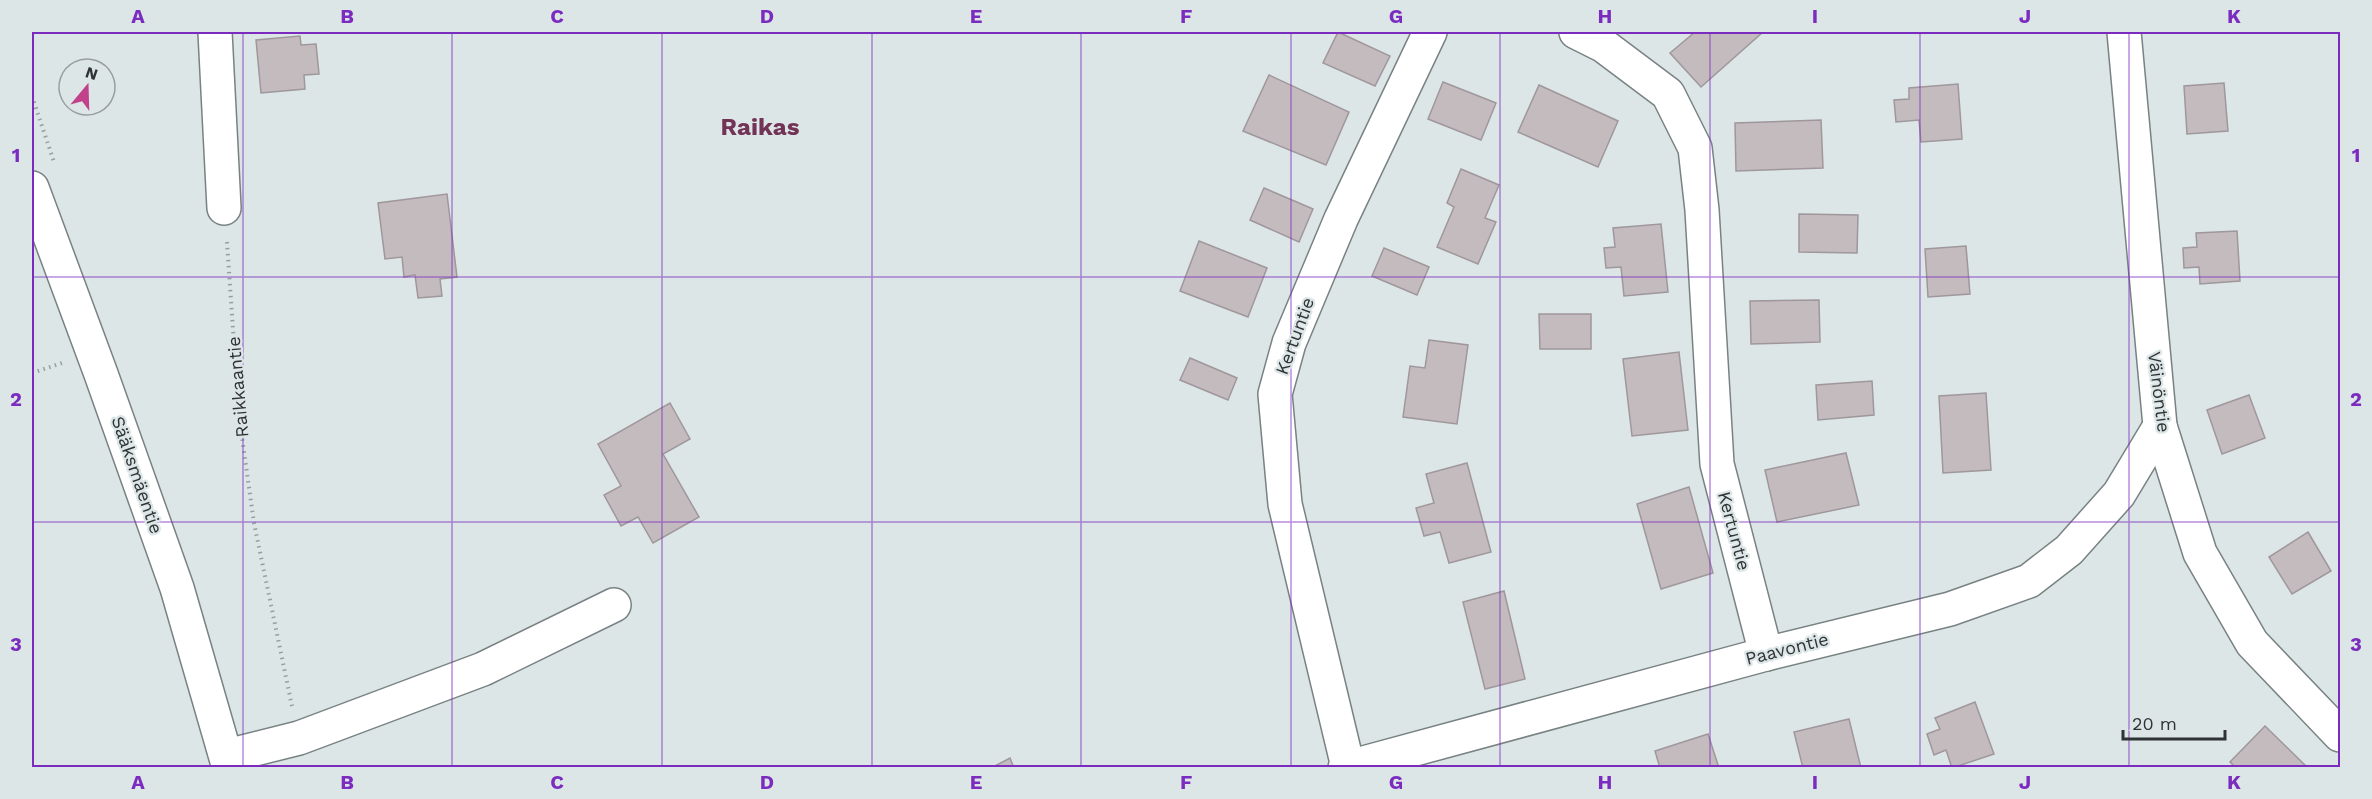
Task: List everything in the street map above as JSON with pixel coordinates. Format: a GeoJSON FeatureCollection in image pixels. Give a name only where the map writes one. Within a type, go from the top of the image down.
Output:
{"type":"FeatureCollection","features":[{"type":"Feature","properties":{"kind":"street"},"geometry":{"type":"LineString","coordinates":[[215,32],[224,208]]}},
{"type":"Feature","properties":{"kind":"street","name":"Kertuntie"},"geometry":{"type":"LineString","coordinates":[[1346,767],[1285,504],[1275,394],[1289,343],[1341,219],[1430,32]]}},
{"type":"Feature","properties":{"kind":"street","name":"Kertuntie"},"geometry":{"type":"LineString","coordinates":[[1576,32],[1604,46],[1668,94],[1695,148],[1702,210],[1717,464],[1766,654]]}},
{"type":"Feature","properties":{"kind":"street","name":"Väinöntie"},"geometry":{"type":"LineString","coordinates":[[2124,32],[2160,426],[2200,553],[2246,633],[2252,643],[2340,735]]}},
{"type":"Feature","properties":{"kind":"street","name":"Sääksmäentie"},"geometry":{"type":"LineString","coordinates":[[32,188],[177,588],[228,762]]}},
{"type":"Feature","properties":{"kind":"street","name":"Paavontie"},"geometry":{"type":"LineString","coordinates":[[1346,767],[1766,654],[1950,609],[2029,581],[2069,550],[2119,494],[2160,426]]}},
{"type":"Feature","properties":{"kind":"street"},"geometry":{"type":"LineString","coordinates":[[228,762],[483,669],[614,604]]}},
{"type":"Feature","properties":{"kind":"path","name":"Raikkaantie"},"geometry":{"type":"LineString","coordinates":[[224,208],[239,416],[254,523],[299,738]]}},
{"type":"Feature","properties":{"kind":"building"},"geometry":{"type":"Polygon","coordinates":[[[1338,32],[1390,56],[1375,86],[1323,63],[1338,32]]]}},
{"type":"Feature","properties":{"kind":"building"},"geometry":{"type":"Polygon","coordinates":[[[1695,32],[1763,32],[1701,87],[1670,53],[1695,32]]]}},
{"type":"Feature","properties":{"kind":"building"},"geometry":{"type":"Polygon","coordinates":[[[300,36],[301,45],[316,44],[319,74],[304,75],[305,89],[261,93],[256,40],[300,36]]]}},
{"type":"Feature","properties":{"kind":"building"},"geometry":{"type":"Polygon","coordinates":[[[1269,75],[1349,112],[1326,165],[1243,131],[1269,75]]]}},
{"type":"Feature","properties":{"kind":"building"},"geometry":{"type":"Polygon","coordinates":[[[1443,82],[1496,103],[1481,140],[1428,119],[1443,82]]]}},
{"type":"Feature","properties":{"kind":"building"},"geometry":{"type":"Polygon","coordinates":[[[2224,83],[2228,131],[2187,134],[2184,86],[2224,83]]]}},
{"type":"Feature","properties":{"kind":"building"},"geometry":{"type":"Polygon","coordinates":[[[1958,84],[1962,139],[1921,142],[1919,120],[1896,122],[1894,100],[1909,99],[1909,88],[1958,84]]]}},
{"type":"Feature","properties":{"kind":"building"},"geometry":{"type":"Polygon","coordinates":[[[1539,85],[1618,121],[1598,167],[1518,132],[1539,85]]]}},
{"type":"Feature","properties":{"kind":"building"},"geometry":{"type":"Polygon","coordinates":[[[1821,120],[1823,168],[1736,171],[1735,123],[1821,120]]]}},
{"type":"Feature","properties":{"kind":"building"},"geometry":{"type":"Polygon","coordinates":[[[1461,169],[1499,185],[1485,218],[1496,222],[1478,264],[1437,247],[1454,207],[1447,203],[1461,169]]]}},
{"type":"Feature","properties":{"kind":"building"},"geometry":{"type":"Polygon","coordinates":[[[1264,188],[1313,209],[1299,242],[1250,220],[1264,188]]]}},
{"type":"Feature","properties":{"kind":"building"},"geometry":{"type":"Polygon","coordinates":[[[447,194],[457,277],[440,279],[442,296],[418,298],[415,275],[404,277],[402,257],[385,259],[378,203],[447,194]]]}},
{"type":"Feature","properties":{"kind":"building"},"geometry":{"type":"Polygon","coordinates":[[[1799,214],[1858,215],[1857,253],[1799,252],[1799,214]]]}},
{"type":"Feature","properties":{"kind":"building"},"geometry":{"type":"Polygon","coordinates":[[[1661,224],[1668,292],[1624,296],[1621,267],[1606,268],[1604,248],[1615,247],[1613,228],[1661,224]]]}},
{"type":"Feature","properties":{"kind":"building"},"geometry":{"type":"Polygon","coordinates":[[[2237,231],[2240,281],[2200,284],[2199,267],[2184,268],[2183,248],[2197,247],[2196,233],[2237,231]]]}},
{"type":"Feature","properties":{"kind":"building"},"geometry":{"type":"Polygon","coordinates":[[[1199,241],[1267,268],[1248,317],[1180,291],[1199,241]]]}},
{"type":"Feature","properties":{"kind":"building"},"geometry":{"type":"Polygon","coordinates":[[[1966,246],[1970,294],[1928,297],[1925,249],[1966,246]]]}},
{"type":"Feature","properties":{"kind":"building"},"geometry":{"type":"Polygon","coordinates":[[[1384,248],[1429,267],[1417,295],[1372,276],[1384,248]]]}},
{"type":"Feature","properties":{"kind":"building"},"geometry":{"type":"Polygon","coordinates":[[[1819,300],[1820,342],[1751,344],[1750,301],[1819,300]]]}},
{"type":"Feature","properties":{"kind":"building"},"geometry":{"type":"Polygon","coordinates":[[[1539,314],[1591,314],[1591,349],[1540,349],[1539,314]]]}},
{"type":"Feature","properties":{"kind":"building"},"geometry":{"type":"Polygon","coordinates":[[[1429,340],[1468,345],[1457,424],[1403,417],[1410,366],[1425,368],[1429,340]]]}},
{"type":"Feature","properties":{"kind":"building"},"geometry":{"type":"Polygon","coordinates":[[[1679,352],[1688,430],[1632,436],[1623,359],[1679,352]]]}},
{"type":"Feature","properties":{"kind":"building"},"geometry":{"type":"Polygon","coordinates":[[[1190,358],[1237,378],[1228,400],[1180,380],[1190,358]]]}},
{"type":"Feature","properties":{"kind":"building"},"geometry":{"type":"Polygon","coordinates":[[[1872,381],[1874,415],[1818,420],[1816,385],[1872,381]]]}},
{"type":"Feature","properties":{"kind":"building"},"geometry":{"type":"Polygon","coordinates":[[[1986,393],[1991,470],[1943,473],[1939,396],[1986,393]]]}},
{"type":"Feature","properties":{"kind":"building"},"geometry":{"type":"Polygon","coordinates":[[[2249,395],[2265,438],[2222,454],[2207,410],[2249,395]]]}},
{"type":"Feature","properties":{"kind":"building"},"geometry":{"type":"Polygon","coordinates":[[[670,403],[690,439],[663,454],[699,517],[653,543],[638,517],[621,526],[604,495],[621,486],[598,444],[670,403]]]}},
{"type":"Feature","properties":{"kind":"building"},"geometry":{"type":"Polygon","coordinates":[[[1846,453],[1859,505],[1777,522],[1765,470],[1846,453]]]}},
{"type":"Feature","properties":{"kind":"building"},"geometry":{"type":"Polygon","coordinates":[[[1467,463],[1491,552],[1449,563],[1440,532],[1424,536],[1416,508],[1434,503],[1426,474],[1467,463]]]}},
{"type":"Feature","properties":{"kind":"building"},"geometry":{"type":"Polygon","coordinates":[[[1689,487],[1713,573],[1661,589],[1637,504],[1689,487]]]}},
{"type":"Feature","properties":{"kind":"building"},"geometry":{"type":"Polygon","coordinates":[[[2308,532],[2331,571],[2292,594],[2269,557],[2308,532]]]}},
{"type":"Feature","properties":{"kind":"building"},"geometry":{"type":"Polygon","coordinates":[[[1504,591],[1525,679],[1485,689],[1463,602],[1504,591]]]}},
{"type":"Feature","properties":{"kind":"building"},"geometry":{"type":"Polygon","coordinates":[[[1975,702],[1994,754],[1952,768],[1946,750],[1934,755],[1927,734],[1940,729],[1935,718],[1975,702]]]}},
{"type":"Feature","properties":{"kind":"building"},"geometry":{"type":"Polygon","coordinates":[[[1849,719],[1861,768],[1803,768],[1794,732],[1849,719]]]}},
{"type":"Feature","properties":{"kind":"building"},"geometry":{"type":"Polygon","coordinates":[[[2265,726],[2308,768],[2236,768],[2230,762],[2265,726]]]}},
{"type":"Feature","properties":{"kind":"building"},"geometry":{"type":"Polygon","coordinates":[[[1708,734],[1719,768],[1660,768],[1655,751],[1708,734]]]}},
{"type":"Feature","properties":{"kind":"building"},"geometry":{"type":"Polygon","coordinates":[[[1010,758],[1014,768],[991,768],[1010,758]]]}},
{"type":"Feature","properties":{"kind":"district","name":"Raikas"},"geometry":{"type":"Point","coordinates":[760,127]}}]}
